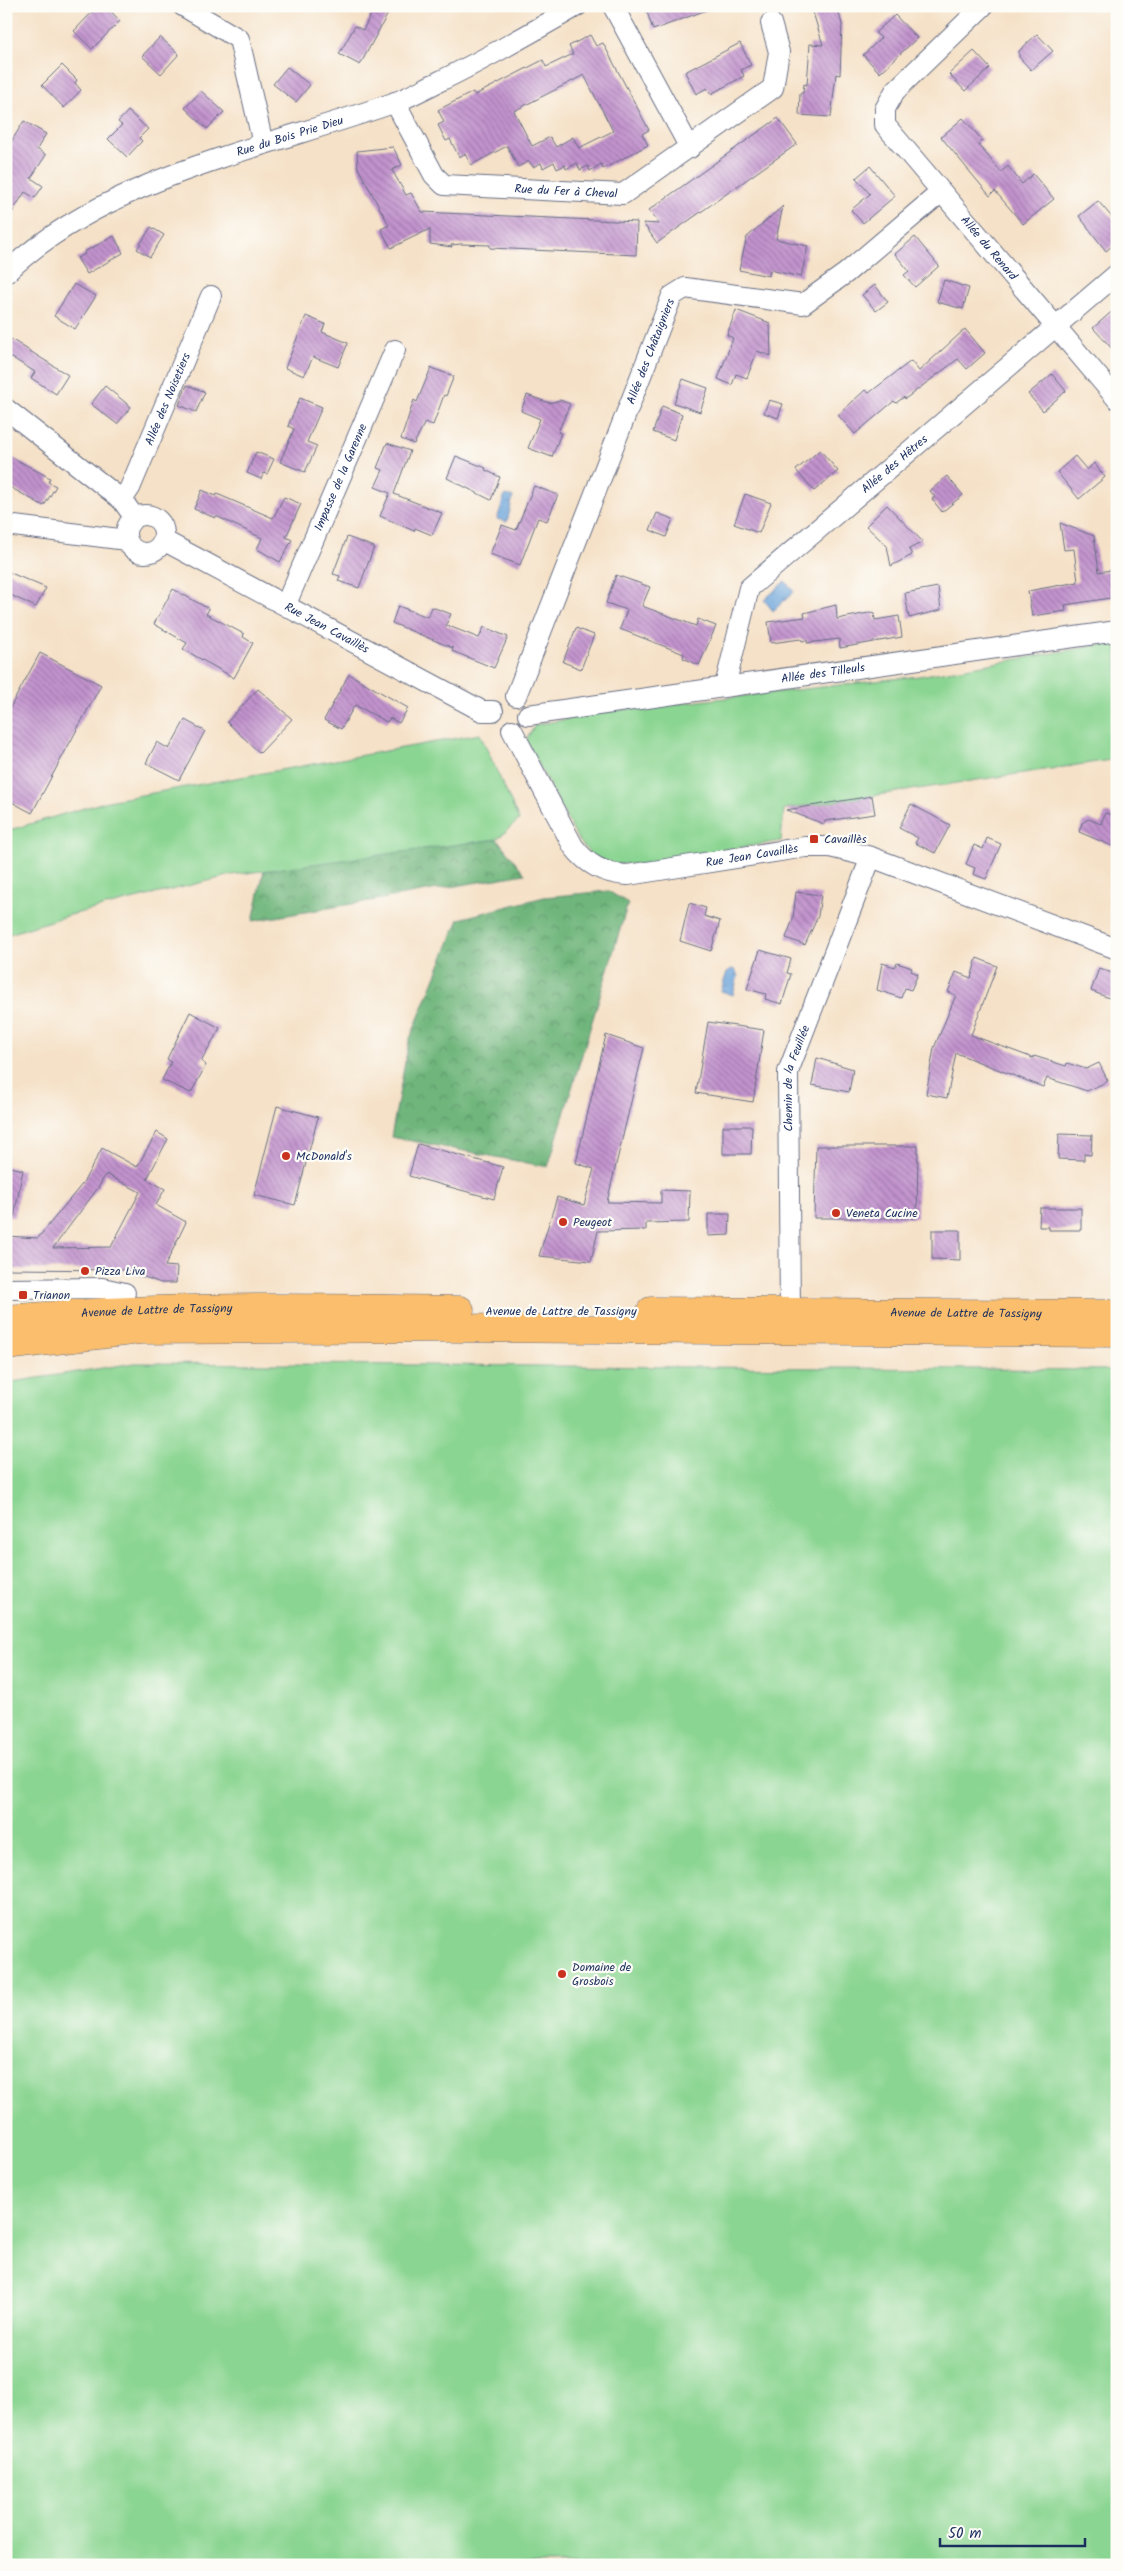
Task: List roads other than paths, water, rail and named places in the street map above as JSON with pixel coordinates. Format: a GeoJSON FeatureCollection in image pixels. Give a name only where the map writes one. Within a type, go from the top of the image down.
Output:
{"type":"FeatureCollection","features":[{"type":"Feature","properties":{"kind":"main road","name":"Avenue de Lattre de Tassigny"},"geometry":{"type":"LineString","coordinates":[[6,1319],[125,1310],[338,1308],[1117,1314]]}},
{"type":"Feature","properties":{"kind":"main road"},"geometry":{"type":"LineString","coordinates":[[6,1346],[92,1334],[150,1330],[453,1328],[1117,1333]]}},
{"type":"Feature","properties":{"kind":"street"},"geometry":{"type":"LineString","coordinates":[[182,6],[239,39],[263,144]]}},
{"type":"Feature","properties":{"kind":"street","name":"Rue du Bois Prie Dieu"},"geometry":{"type":"LineString","coordinates":[[9,265],[95,208],[263,144],[395,102],[485,59],[577,6]]}},
{"type":"Feature","properties":{"kind":"street"},"geometry":{"type":"LineString","coordinates":[[613,6],[690,148]]}},
{"type":"Feature","properties":{"kind":"street","name":"Allée du Renard"},"geometry":{"type":"LineString","coordinates":[[983,6],[895,91],[885,108],[885,126],[1054,328],[1117,399]]}},
{"type":"Feature","properties":{"kind":"street","name":"Rue du Fer à Cheval"},"geometry":{"type":"LineString","coordinates":[[395,102],[434,175],[444,185],[452,187],[623,194],[773,88],[779,52],[771,23]]}},
{"type":"Feature","properties":{"kind":"street","name":"Allée des Châtaigniers"},"geometry":{"type":"LineString","coordinates":[[516,696],[672,296],[684,288],[803,304],[846,273],[940,193]]}},
{"type":"Feature","properties":{"kind":"street","name":"Allée des Hêtres"},"geometry":{"type":"LineString","coordinates":[[725,686],[749,588],[1117,274]]}},
{"type":"Feature","properties":{"kind":"street","name":"Allée des Noisetiers"},"geometry":{"type":"LineString","coordinates":[[122,500],[130,488],[211,296]]}},
{"type":"Feature","properties":{"kind":"street","name":"Impasse de la Garenne"},"geometry":{"type":"LineString","coordinates":[[286,604],[395,350]]}},
{"type":"Feature","properties":{"kind":"street"},"geometry":{"type":"LineString","coordinates":[[6,409],[122,500],[135,518]]}},
{"type":"Feature","properties":{"kind":"street"},"geometry":{"type":"LineString","coordinates":[[147,515],[159,520],[164,532],[163,540],[157,549],[146,553],[134,550],[127,540],[127,528],[135,518],[147,515]]}},
{"type":"Feature","properties":{"kind":"street"},"geometry":{"type":"LineString","coordinates":[[6,526],[127,540]]}},
{"type":"Feature","properties":{"kind":"street","name":"Rue Jean Cavaillès"},"geometry":{"type":"LineString","coordinates":[[163,540],[286,604],[482,711],[493,711]]}},
{"type":"Feature","properties":{"kind":"street","name":"Allée des Tilleuls"},"geometry":{"type":"LineString","coordinates":[[528,715],[1117,630]]}},
{"type":"Feature","properties":{"kind":"street"},"geometry":{"type":"LineString","coordinates":[[516,696],[525,703],[528,715],[522,725],[512,730],[500,727],[493,711],[501,698],[516,696]]}},
{"type":"Feature","properties":{"kind":"street","name":"Rue Jean Cavaillès"},"geometry":{"type":"LineString","coordinates":[[512,730],[573,846],[585,861],[602,870],[617,874],[637,874],[804,847],[835,848],[870,857],[1117,949]]}},
{"type":"Feature","properties":{"kind":"street","name":"Chemin de la Feuillée"},"geometry":{"type":"LineString","coordinates":[[790,1312],[788,1072],[870,857]]}},
{"type":"Feature","properties":{"kind":"street"},"geometry":{"type":"LineString","coordinates":[[6,1289],[102,1288],[125,1293]]}},
{"type":"Feature","properties":{"kind":"water"},"geometry":{"type":"Polygon","coordinates":[[[505,495],[513,497],[507,522],[497,519],[505,495]]]}},
{"type":"Feature","properties":{"kind":"water"},"geometry":{"type":"Polygon","coordinates":[[[785,581],[794,592],[773,611],[764,600],[785,581]]]}},
{"type":"Feature","properties":{"kind":"water"},"geometry":{"type":"Polygon","coordinates":[[[732,969],[735,970],[738,976],[733,995],[721,991],[727,972],[732,969]]]}},
{"type":"Feature","properties":{"kind":"place","name":"Cavaillès"},"geometry":{"type":"Point","coordinates":[814,839]}},
{"type":"Feature","properties":{"kind":"place","name":"McDonald's"},"geometry":{"type":"Point","coordinates":[286,1156]}},
{"type":"Feature","properties":{"kind":"place","name":"Veneta Cucine"},"geometry":{"type":"Point","coordinates":[836,1213]}},
{"type":"Feature","properties":{"kind":"place","name":"Peugeot"},"geometry":{"type":"Point","coordinates":[563,1222]}},
{"type":"Feature","properties":{"kind":"place","name":"Pizza Liva"},"geometry":{"type":"Point","coordinates":[85,1271]}},
{"type":"Feature","properties":{"kind":"place","name":"Trianon"},"geometry":{"type":"Point","coordinates":[23,1295]}},
{"type":"Feature","properties":{"kind":"place","name":"Domaine de Grosbois"},"geometry":{"type":"Point","coordinates":[562,1974]}}]}
